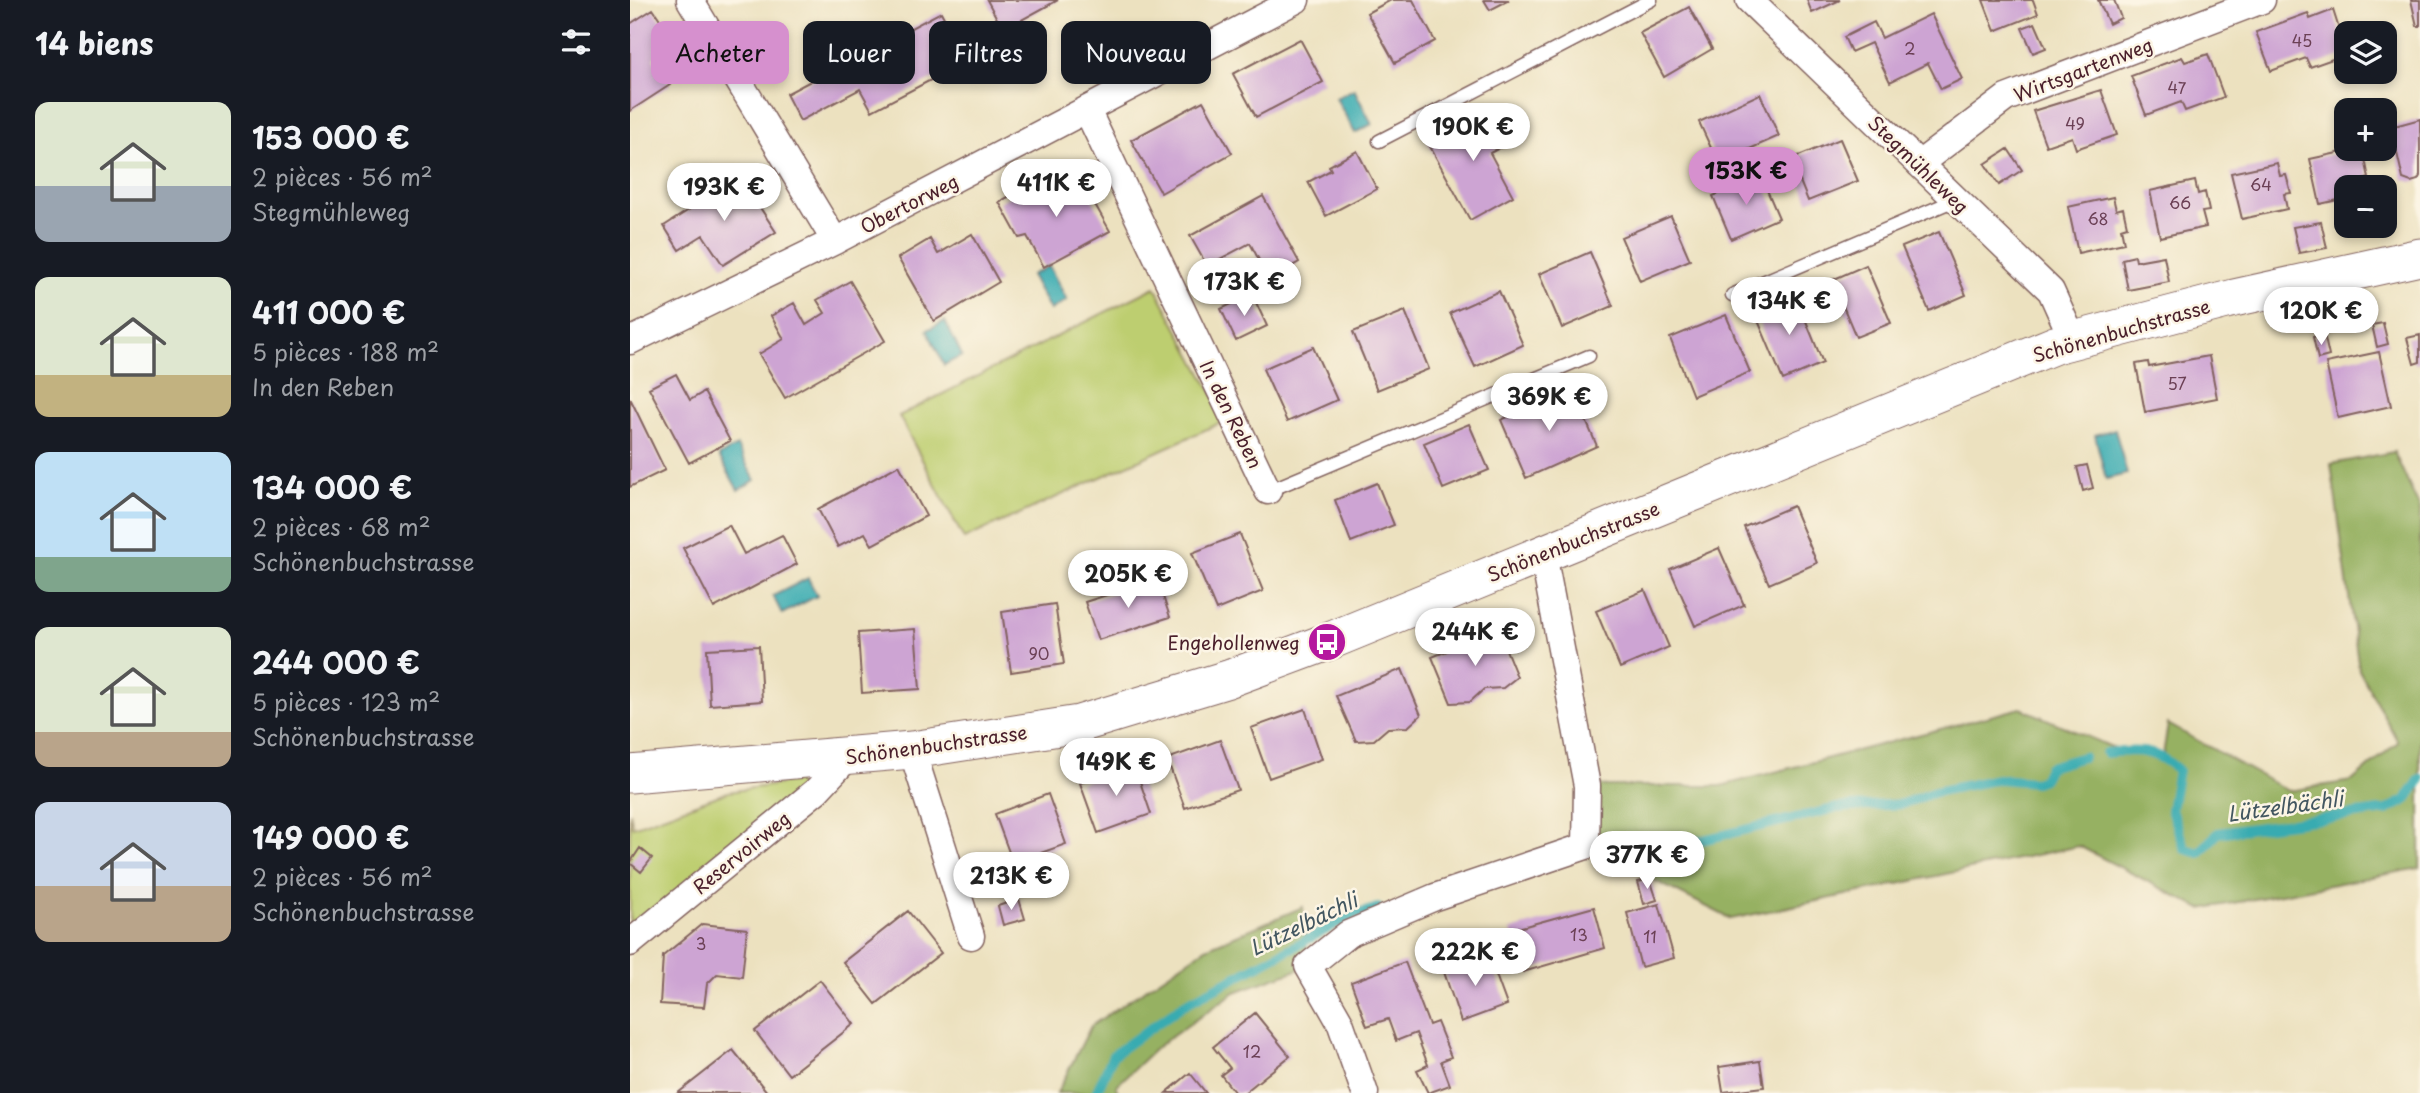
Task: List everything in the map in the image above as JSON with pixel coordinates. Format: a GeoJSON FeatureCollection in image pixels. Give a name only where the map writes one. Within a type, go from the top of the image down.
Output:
{"type":"FeatureCollection","features":[{"type":"Feature","properties":{"kind":"street"},"geometry":{"type":"LineString","coordinates":[[690,0],[835,241]]}},
{"type":"Feature","properties":{"kind":"street","name":"Obertorweg"},"geometry":{"type":"LineString","coordinates":[[630,341],[835,241],[1296,0]]}},
{"type":"Feature","properties":{"kind":"street","name":"Stegmühleweg"},"geometry":{"type":"LineString","coordinates":[[1749,0],[2051,291],[2073,340]]}},
{"type":"Feature","properties":{"kind":"street","name":"Wirtsgartenweg"},"geometry":{"type":"LineString","coordinates":[[1919,164],[2006,98],[2262,0]]}},
{"type":"Feature","properties":{"kind":"street","name":"In den Reben"},"geometry":{"type":"LineString","coordinates":[[1087,110],[1268,491]]}},
{"type":"Feature","properties":{"kind":"street","name":"Schönenbuchstrasse"},"geometry":{"type":"LineString","coordinates":[[630,774],[912,750],[1079,724],[1228,679],[1543,554],[1953,385],[2073,340],[2234,298],[2420,257]]}},
{"type":"Feature","properties":{"kind":"street"},"geometry":{"type":"LineString","coordinates":[[1365,1093],[1340,1022],[1308,966],[1348,934],[1435,897],[1586,846],[1587,786],[1543,554]]}},
{"type":"Feature","properties":{"kind":"street"},"geometry":{"type":"LineString","coordinates":[[912,750],[971,936]]}},
{"type":"Feature","properties":{"kind":"street","name":"Reservoirweg"},"geometry":{"type":"LineString","coordinates":[[630,943],[816,791],[848,757]]}},
{"type":"Feature","properties":{"kind":"lane"},"geometry":{"type":"LineString","coordinates":[[1379,141],[1651,0]]}},
{"type":"Feature","properties":{"kind":"lane"},"geometry":{"type":"LineString","coordinates":[[1732,295],[1955,200]]}},
{"type":"Feature","properties":{"kind":"lane"},"geometry":{"type":"LineString","coordinates":[[1268,491],[1588,356]]}},
{"type":"Feature","properties":{"kind":"green space"},"geometry":{"type":"Polygon","coordinates":[[[1155,287],[1227,420],[964,539],[899,416],[1155,287]]]}},
{"type":"Feature","properties":{"kind":"green space"},"geometry":{"type":"Polygon","coordinates":[[[2394,452],[2420,509],[2420,868],[2201,909],[2079,846],[1731,919],[1586,846],[1587,786],[1721,786],[2021,708],[2121,751],[2163,755],[2168,724],[2288,791],[2352,781],[2398,742],[2359,670],[2331,464],[2394,452]]]}},
{"type":"Feature","properties":{"kind":"green space"},"geometry":{"type":"Polygon","coordinates":[[[800,781],[816,791],[630,943],[630,812],[633,827],[728,792],[800,781]]]}},
{"type":"Feature","properties":{"kind":"green space"},"geometry":{"type":"Polygon","coordinates":[[[1303,907],[1308,966],[1235,992],[1157,1047],[1116,1086],[1118,1093],[1057,1093],[1091,1026],[1206,948],[1303,907]]]}},
{"type":"Feature","properties":{"kind":"water"},"geometry":{"type":"Polygon","coordinates":[[[1354,89],[1372,124],[1355,133],[1336,98],[1354,89]]]}},
{"type":"Feature","properties":{"kind":"water"},"geometry":{"type":"Polygon","coordinates":[[[1049,266],[1067,300],[1050,310],[1031,275],[1049,266]]]}},
{"type":"Feature","properties":{"kind":"water"},"geometry":{"type":"Polygon","coordinates":[[[945,321],[962,356],[944,365],[927,330],[945,321]]]}},
{"type":"Feature","properties":{"kind":"water"},"geometry":{"type":"Polygon","coordinates":[[[2115,429],[2127,474],[2106,479],[2095,435],[2115,429]]]}},
{"type":"Feature","properties":{"kind":"water"},"geometry":{"type":"Polygon","coordinates":[[[737,446],[755,480],[738,490],[719,456],[737,446]]]}},
{"type":"Feature","properties":{"kind":"water"},"geometry":{"type":"Polygon","coordinates":[[[808,578],[817,596],[782,614],[773,596],[808,578]]]}},
{"type":"Feature","properties":{"kind":"building"},"geometry":{"type":"Polygon","coordinates":[[[987,0],[1058,0],[1020,21],[998,21],[987,0]]]}},
{"type":"Feature","properties":{"kind":"building"},"geometry":{"type":"Polygon","coordinates":[[[1391,0],[1413,0],[1435,41],[1395,63],[1367,13],[1391,0]]]}},
{"type":"Feature","properties":{"kind":"building"},"geometry":{"type":"Polygon","coordinates":[[[1484,0],[1509,0],[1490,10],[1484,0]]]}},
{"type":"Feature","properties":{"kind":"building"},"geometry":{"type":"Polygon","coordinates":[[[1807,0],[1840,0],[1812,13],[1807,0]]]}},
{"type":"Feature","properties":{"kind":"building"},"geometry":{"type":"Polygon","coordinates":[[[1983,0],[2033,0],[2038,14],[1995,31],[1983,0]]]}},
{"type":"Feature","properties":{"kind":"building"},"geometry":{"type":"Polygon","coordinates":[[[2098,0],[2114,0],[2121,18],[2109,24],[2098,0]]]}},
{"type":"Feature","properties":{"kind":"building"},"geometry":{"type":"Polygon","coordinates":[[[2411,0],[2420,0],[2420,26],[2417,26],[2411,0]]]}},
{"type":"Feature","properties":{"kind":"building"},"geometry":{"type":"Polygon","coordinates":[[[1689,7],[1712,49],[1664,77],[1640,33],[1689,7]]]}},
{"type":"Feature","properties":{"kind":"building"},"geometry":{"type":"Polygon","coordinates":[[[653,9],[661,21],[651,21],[651,84],[670,85],[630,111],[630,24],[653,9]]]}},
{"type":"Feature","properties":{"kind":"building"},"geometry":{"type":"Polygon","coordinates":[[[2333,10],[2336,21],[2334,21],[2334,59],[2310,67],[2306,58],[2271,71],[2256,32],[2308,13],[2310,19],[2333,10]]]}},
{"type":"Feature","properties":{"kind":"building"},"geometry":{"type":"Polygon","coordinates":[[[941,12],[946,21],[929,21],[929,81],[872,111],[860,89],[800,121],[786,94],[805,84],[915,84],[915,26],[941,12]]]}},
{"type":"Feature","properties":{"kind":"building"},"geometry":{"type":"Polygon","coordinates":[[[1931,14],[1962,79],[1941,89],[1928,63],[1890,82],[1871,43],[1851,52],[1844,37],[1874,22],[1882,38],[1931,14]]]}},
{"type":"Feature","properties":{"kind":"building"},"geometry":{"type":"Polygon","coordinates":[[[2035,23],[2046,48],[2033,53],[2022,28],[2035,23]]]}},
{"type":"Feature","properties":{"kind":"building"},"geometry":{"type":"Polygon","coordinates":[[[1300,39],[1323,82],[1256,117],[1233,74],[1300,39]]]}},
{"type":"Feature","properties":{"kind":"building"},"geometry":{"type":"Polygon","coordinates":[[[2208,54],[2224,97],[2185,111],[2181,102],[2146,115],[2131,76],[2182,57],[2185,62],[2208,54]]]}},
{"type":"Feature","properties":{"kind":"building"},"geometry":{"type":"Polygon","coordinates":[[[2101,90],[2117,135],[2076,149],[2072,137],[2046,146],[2033,111],[2101,90]]]}},
{"type":"Feature","properties":{"kind":"building"},"geometry":{"type":"Polygon","coordinates":[[[1760,94],[1779,136],[1718,163],[1699,122],[1760,94]]]}},
{"type":"Feature","properties":{"kind":"building"},"geometry":{"type":"Polygon","coordinates":[[[1203,101],[1232,153],[1161,193],[1131,140],[1203,101]]]}},
{"type":"Feature","properties":{"kind":"building"},"geometry":{"type":"Polygon","coordinates":[[[1488,108],[1507,144],[1490,153],[1513,196],[1470,220],[1427,141],[1488,108]]]}},
{"type":"Feature","properties":{"kind":"building"},"geometry":{"type":"Polygon","coordinates":[[[2420,119],[2418,180],[2411,182],[2403,179],[2397,153],[2397,125],[2420,119]]]}},
{"type":"Feature","properties":{"kind":"building"},"geometry":{"type":"Polygon","coordinates":[[[1840,139],[1858,181],[1808,201],[1791,159],[1840,139]]]}},
{"type":"Feature","properties":{"kind":"building"},"geometry":{"type":"Polygon","coordinates":[[[2008,149],[2022,170],[1999,185],[1985,164],[2008,149]]]}},
{"type":"Feature","properties":{"kind":"building"},"geometry":{"type":"Polygon","coordinates":[[[1357,151],[1377,189],[1326,216],[1308,182],[1331,170],[1329,166],[1357,151]]]}},
{"type":"Feature","properties":{"kind":"building"},"geometry":{"type":"Polygon","coordinates":[[[2334,154],[2334,161],[2365,161],[2368,175],[2334,175],[2334,201],[2320,204],[2310,159],[2334,154]]]}},
{"type":"Feature","properties":{"kind":"building"},"geometry":{"type":"Polygon","coordinates":[[[2277,163],[2280,176],[2286,175],[2291,193],[2284,194],[2287,209],[2242,219],[2231,173],[2277,163]]]}},
{"type":"Feature","properties":{"kind":"building"},"geometry":{"type":"Polygon","coordinates":[[[1078,174],[1110,231],[1044,267],[1027,236],[1019,238],[999,202],[1032,184],[1039,195],[1078,174]]]}},
{"type":"Feature","properties":{"kind":"building"},"geometry":{"type":"Polygon","coordinates":[[[1761,176],[1779,218],[1731,239],[1713,196],[1761,176]]]}},
{"type":"Feature","properties":{"kind":"building"},"geometry":{"type":"Polygon","coordinates":[[[740,177],[776,232],[723,265],[703,235],[679,250],[664,226],[740,177]]]}},
{"type":"Feature","properties":{"kind":"building"},"geometry":{"type":"Polygon","coordinates":[[[2195,181],[2198,194],[2205,192],[2209,211],[2202,212],[2206,227],[2160,237],[2150,191],[2195,181]]]}},
{"type":"Feature","properties":{"kind":"building"},"geometry":{"type":"Polygon","coordinates":[[[1263,196],[1299,262],[1269,279],[1250,243],[1207,266],[1190,236],[1263,196]]]}},
{"type":"Feature","properties":{"kind":"building"},"geometry":{"type":"Polygon","coordinates":[[[2113,197],[2116,210],[2123,208],[2127,226],[2121,228],[2124,243],[2078,253],[2068,207],[2113,197]]]}},
{"type":"Feature","properties":{"kind":"building"},"geometry":{"type":"Polygon","coordinates":[[[1671,216],[1690,260],[1640,281],[1621,237],[1671,216]]]}},
{"type":"Feature","properties":{"kind":"building"},"geometry":{"type":"Polygon","coordinates":[[[2321,222],[2327,248],[2299,253],[2293,227],[2321,222]]]}},
{"type":"Feature","properties":{"kind":"building"},"geometry":{"type":"Polygon","coordinates":[[[1939,232],[1966,295],[1929,311],[1902,247],[1939,232]]]}},
{"type":"Feature","properties":{"kind":"building"},"geometry":{"type":"Polygon","coordinates":[[[972,234],[999,282],[934,321],[898,258],[930,239],[938,254],[972,234]]]}},
{"type":"Feature","properties":{"kind":"building"},"geometry":{"type":"Polygon","coordinates":[[[1590,252],[1613,306],[1562,328],[1539,274],[1590,252]]]}},
{"type":"Feature","properties":{"kind":"building"},"geometry":{"type":"Polygon","coordinates":[[[2135,256],[2136,261],[2164,256],[2169,282],[2128,290],[2122,259],[2135,256]]]}},
{"type":"Feature","properties":{"kind":"building"},"geometry":{"type":"Polygon","coordinates":[[[1866,265],[1891,323],[1856,337],[1832,280],[1866,265]]]}},
{"type":"Feature","properties":{"kind":"building"},"geometry":{"type":"Polygon","coordinates":[[[850,281],[885,341],[785,398],[759,354],[784,339],[771,316],[794,303],[806,325],[825,313],[817,300],[850,281]]]}},
{"type":"Feature","properties":{"kind":"building"},"geometry":{"type":"Polygon","coordinates":[[[1499,291],[1523,345],[1475,367],[1450,313],[1499,291]]]}},
{"type":"Feature","properties":{"kind":"building"},"geometry":{"type":"Polygon","coordinates":[[[1252,294],[1267,326],[1236,341],[1221,309],[1252,294]]]}},
{"type":"Feature","properties":{"kind":"building"},"geometry":{"type":"Polygon","coordinates":[[[1795,294],[1823,363],[1783,380],[1754,311],[1795,294]]]}},
{"type":"Feature","properties":{"kind":"building"},"geometry":{"type":"Polygon","coordinates":[[[1405,311],[1429,369],[1377,390],[1353,332],[1405,311]]]}},
{"type":"Feature","properties":{"kind":"building"},"geometry":{"type":"Polygon","coordinates":[[[1726,315],[1750,372],[1693,396],[1670,338],[1726,315]]]}},
{"type":"Feature","properties":{"kind":"building"},"geometry":{"type":"Polygon","coordinates":[[[2383,323],[2388,344],[2377,347],[2372,325],[2383,323]]]}},
{"type":"Feature","properties":{"kind":"building"},"geometry":{"type":"Polygon","coordinates":[[[2324,334],[2329,356],[2318,359],[2313,337],[2324,334]]]}},
{"type":"Feature","properties":{"kind":"building"},"geometry":{"type":"Polygon","coordinates":[[[2420,335],[2420,362],[2414,364],[2407,338],[2420,335]]]}},
{"type":"Feature","properties":{"kind":"building"},"geometry":{"type":"Polygon","coordinates":[[[1313,347],[1337,400],[1287,422],[1263,369],[1313,347]]]}},
{"type":"Feature","properties":{"kind":"building"},"geometry":{"type":"Polygon","coordinates":[[[2379,352],[2391,406],[2338,418],[2326,363],[2379,352]]]}},
{"type":"Feature","properties":{"kind":"building"},"geometry":{"type":"Polygon","coordinates":[[[2209,356],[2217,398],[2145,412],[2136,364],[2148,362],[2149,367],[2209,356]]]}},
{"type":"Feature","properties":{"kind":"building"},"geometry":{"type":"Polygon","coordinates":[[[676,374],[690,400],[704,392],[730,441],[689,463],[649,388],[676,374]]]}},
{"type":"Feature","properties":{"kind":"building"},"geometry":{"type":"Polygon","coordinates":[[[1572,388],[1597,446],[1526,478],[1501,420],[1572,388]]]}},
{"type":"Feature","properties":{"kind":"building"},"geometry":{"type":"Polygon","coordinates":[[[630,398],[665,470],[630,487],[630,398]]]}},
{"type":"Feature","properties":{"kind":"building"},"geometry":{"type":"Polygon","coordinates":[[[1469,424],[1489,470],[1443,489],[1424,443],[1469,424]]]}},
{"type":"Feature","properties":{"kind":"building"},"geometry":{"type":"Polygon","coordinates":[[[899,465],[926,516],[872,545],[865,533],[838,547],[818,509],[899,465]]]}},
{"type":"Feature","properties":{"kind":"building"},"geometry":{"type":"Polygon","coordinates":[[[2087,465],[2093,488],[2083,491],[2077,467],[2087,465]]]}},
{"type":"Feature","properties":{"kind":"building"},"geometry":{"type":"Polygon","coordinates":[[[1377,483],[1394,525],[1351,542],[1335,500],[1377,483]]]}},
{"type":"Feature","properties":{"kind":"building"},"geometry":{"type":"Polygon","coordinates":[[[1793,506],[1817,563],[1769,584],[1744,527],[1793,506]]]}},
{"type":"Feature","properties":{"kind":"building"},"geometry":{"type":"Polygon","coordinates":[[[729,525],[744,554],[782,535],[797,564],[714,608],[683,548],[729,525]]]}},
{"type":"Feature","properties":{"kind":"building"},"geometry":{"type":"Polygon","coordinates":[[[1240,534],[1263,591],[1216,610],[1192,553],[1240,534]]]}},
{"type":"Feature","properties":{"kind":"building"},"geometry":{"type":"Polygon","coordinates":[[[1719,548],[1744,605],[1695,626],[1670,569],[1719,548]]]}},
{"type":"Feature","properties":{"kind":"building"},"geometry":{"type":"Polygon","coordinates":[[[1157,579],[1170,617],[1098,640],[1085,602],[1157,579]]]}},
{"type":"Feature","properties":{"kind":"building"},"geometry":{"type":"Polygon","coordinates":[[[1645,590],[1669,647],[1620,668],[1596,611],[1645,590]]]}},
{"type":"Feature","properties":{"kind":"building"},"geometry":{"type":"Polygon","coordinates":[[[1055,604],[1064,664],[1011,672],[1002,612],[1055,604]]]}},
{"type":"Feature","properties":{"kind":"building"},"geometry":{"type":"Polygon","coordinates":[[[915,629],[920,689],[862,693],[858,633],[915,629]]]}},
{"type":"Feature","properties":{"kind":"building"},"geometry":{"type":"Polygon","coordinates":[[[1498,630],[1517,677],[1503,688],[1484,689],[1470,702],[1451,703],[1432,657],[1498,630]]]}},
{"type":"Feature","properties":{"kind":"building"},"geometry":{"type":"Polygon","coordinates":[[[759,646],[762,701],[710,705],[707,649],[759,646]]]}},
{"type":"Feature","properties":{"kind":"building"},"geometry":{"type":"Polygon","coordinates":[[[1402,669],[1421,715],[1408,727],[1388,728],[1374,740],[1356,741],[1336,696],[1402,669]]]}},
{"type":"Feature","properties":{"kind":"building"},"geometry":{"type":"Polygon","coordinates":[[[1305,709],[1322,759],[1269,778],[1251,728],[1305,709]]]}},
{"type":"Feature","properties":{"kind":"building"},"geometry":{"type":"Polygon","coordinates":[[[1220,740],[1238,790],[1185,808],[1167,759],[1220,740]]]}},
{"type":"Feature","properties":{"kind":"building"},"geometry":{"type":"Polygon","coordinates":[[[1134,764],[1151,814],[1098,833],[1080,783],[1134,764]]]}},
{"type":"Feature","properties":{"kind":"building"},"geometry":{"type":"Polygon","coordinates":[[[1048,794],[1066,844],[1013,863],[995,814],[1048,794]]]}},
{"type":"Feature","properties":{"kind":"building"},"geometry":{"type":"Polygon","coordinates":[[[640,848],[652,858],[641,872],[630,863],[640,848]]]}},
{"type":"Feature","properties":{"kind":"building"},"geometry":{"type":"Polygon","coordinates":[[[1650,879],[1657,900],[1644,904],[1638,882],[1650,879]]]}},
{"type":"Feature","properties":{"kind":"building"},"geometry":{"type":"Polygon","coordinates":[[[1019,899],[1025,919],[1003,925],[998,906],[1019,899]]]}},
{"type":"Feature","properties":{"kind":"building"},"geometry":{"type":"Polygon","coordinates":[[[1659,904],[1674,958],[1641,967],[1627,913],[1659,904]]]}},
{"type":"Feature","properties":{"kind":"building"},"geometry":{"type":"Polygon","coordinates":[[[1594,907],[1605,948],[1523,972],[1511,930],[1594,907]]]}},
{"type":"Feature","properties":{"kind":"building"},"geometry":{"type":"Polygon","coordinates":[[[908,911],[941,953],[876,1004],[843,962],[908,911]]]}},
{"type":"Feature","properties":{"kind":"building"},"geometry":{"type":"Polygon","coordinates":[[[702,924],[747,929],[742,977],[717,974],[707,984],[704,1007],[660,1004],[663,956],[702,924]]]}},
{"type":"Feature","properties":{"kind":"building"},"geometry":{"type":"Polygon","coordinates":[[[1489,956],[1507,1005],[1461,1022],[1444,972],[1465,964],[1466,960],[1489,956]]]}},
{"type":"Feature","properties":{"kind":"building"},"geometry":{"type":"Polygon","coordinates":[[[1405,962],[1429,1025],[1437,1022],[1451,1057],[1441,1061],[1450,1085],[1428,1093],[1417,1070],[1428,1065],[1416,1033],[1396,1041],[1388,1019],[1367,1026],[1351,982],[1405,962]]]}},
{"type":"Feature","properties":{"kind":"building"},"geometry":{"type":"Polygon","coordinates":[[[820,980],[854,1024],[789,1075],[755,1031],[820,980]]]}},
{"type":"Feature","properties":{"kind":"building"},"geometry":{"type":"Polygon","coordinates":[[[1255,1013],[1290,1056],[1244,1093],[1235,1093],[1221,1075],[1230,1068],[1213,1047],[1255,1013]]]}},
{"type":"Feature","properties":{"kind":"building"},"geometry":{"type":"Polygon","coordinates":[[[733,1050],[768,1093],[678,1093],[733,1050]]]}},
{"type":"Feature","properties":{"kind":"building"},"geometry":{"type":"Polygon","coordinates":[[[1760,1061],[1764,1087],[1723,1092],[1719,1067],[1760,1061]]]}},
{"type":"Feature","properties":{"kind":"building"},"geometry":{"type":"Polygon","coordinates":[[[1190,1073],[1206,1093],[1166,1093],[1190,1073]]]}},
{"type":"Feature","properties":{"kind":"waterway","name":"Lützelbächli"},"geometry":{"type":"LineString","coordinates":[[2106,753],[2145,752],[2161,758],[2178,770],[2171,810],[2185,849],[2199,853],[2218,833],[2387,810],[2406,800],[2420,779]]}},
{"type":"Feature","properties":{"kind":"waterway","name":"Lützelbächli"},"geometry":{"type":"LineString","coordinates":[[1612,840],[1698,841],[1837,808],[1902,804],[1935,792],[1998,779],[2035,782],[2043,779],[2049,767],[2083,757]]}},
{"type":"Feature","properties":{"kind":"waterway","name":"Lützelbächli"},"geometry":{"type":"LineString","coordinates":[[1096,1093],[1113,1055],[1183,1005],[1352,916],[1378,908]]}},
{"type":"Feature","properties":{"kind":"place","name":"Engehollenweg"},"geometry":{"type":"Point","coordinates":[1327,642]}}]}
